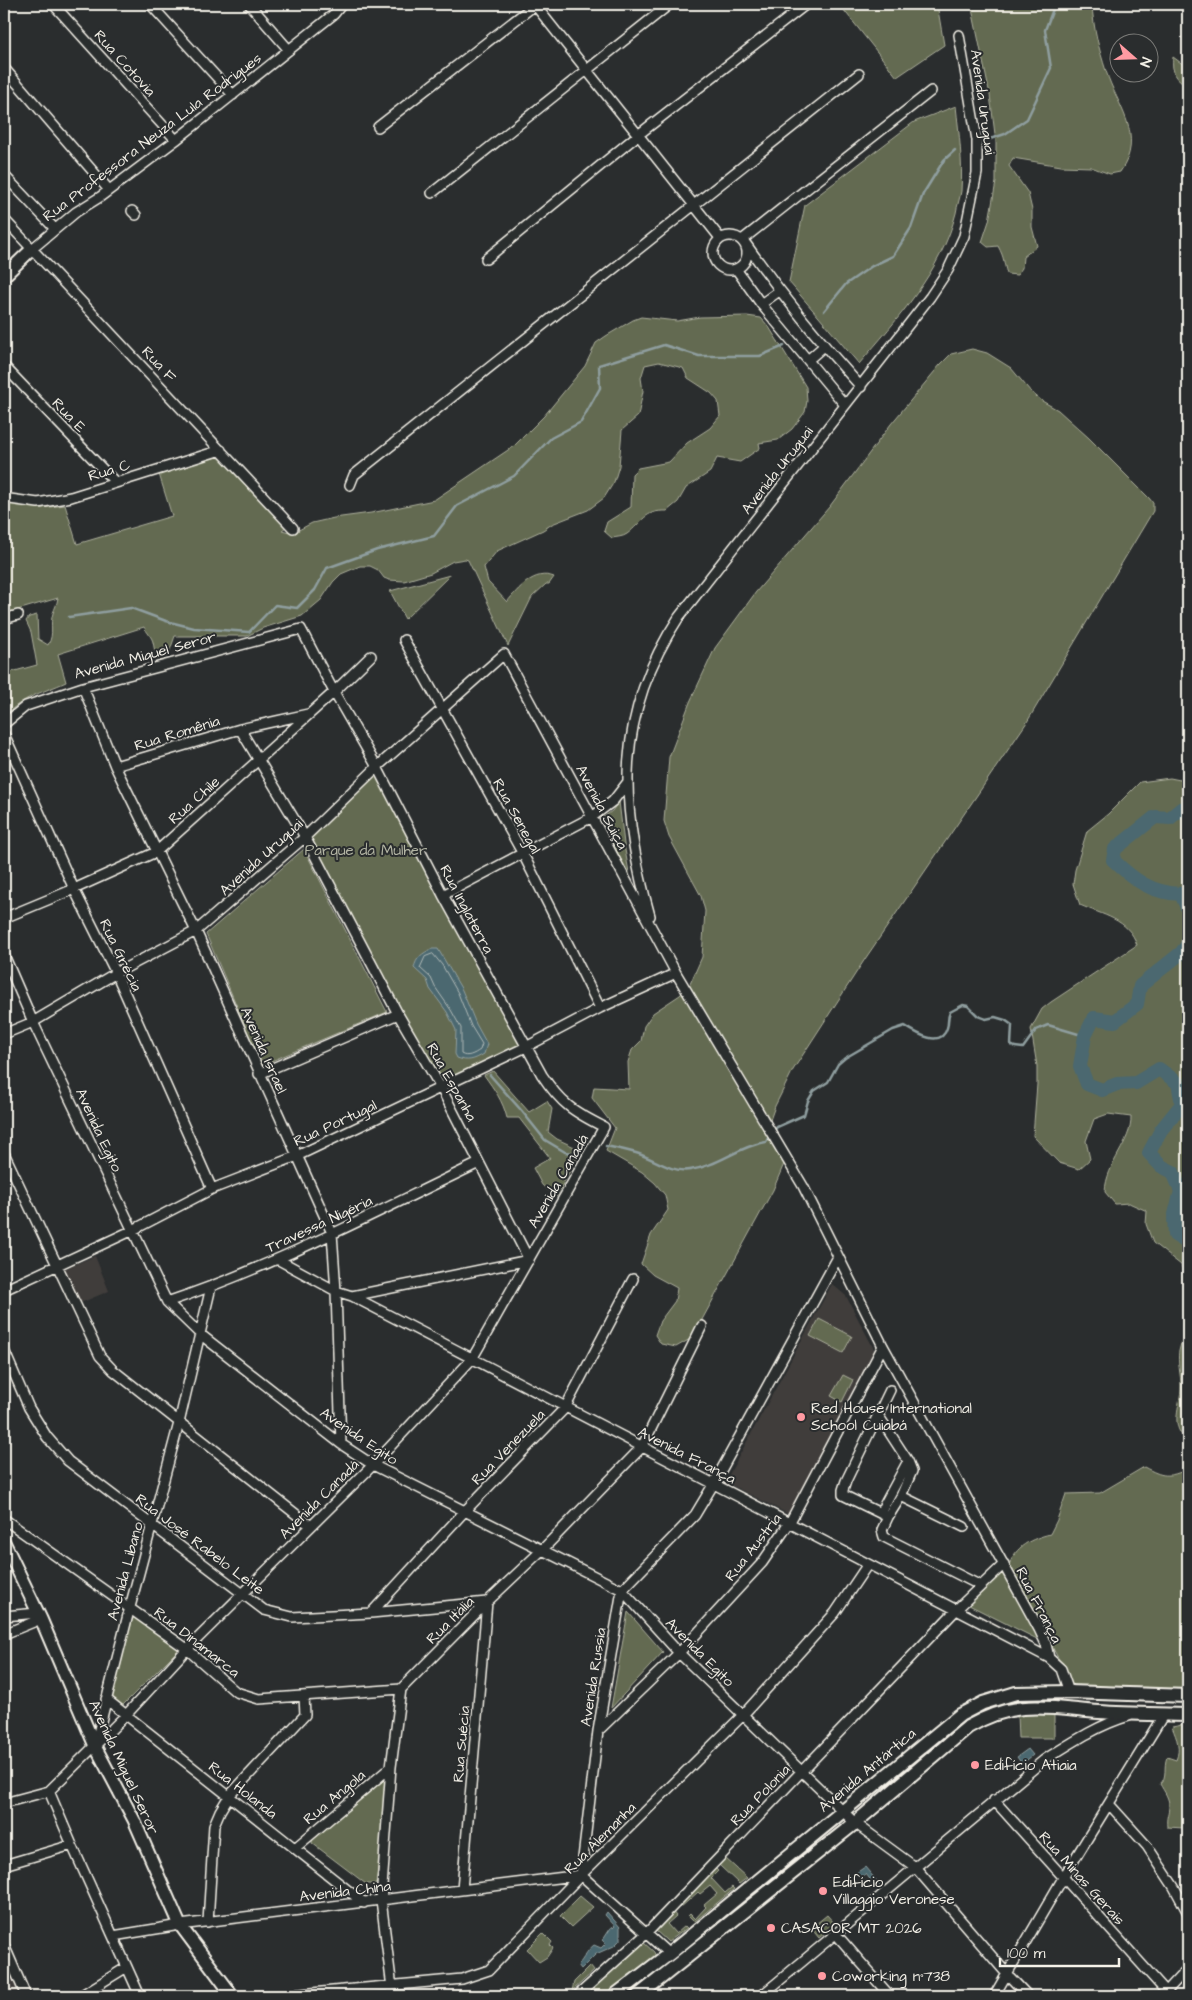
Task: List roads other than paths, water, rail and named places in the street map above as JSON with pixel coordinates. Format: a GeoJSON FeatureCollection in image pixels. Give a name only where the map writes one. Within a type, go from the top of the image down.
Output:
{"type":"FeatureCollection","features":[{"type":"Feature","properties":{"kind":"main road","name":"Avenida Antártica"},"geometry":{"type":"LineString","coordinates":[[614,1996],[669,1954],[960,1715],[999,1697],[1016,1693],[1069,1692],[1188,1696]]}},
{"type":"Feature","properties":{"kind":"main road"},"geometry":{"type":"LineString","coordinates":[[1069,1692],[1072,1709]]}},
{"type":"Feature","properties":{"kind":"main road"},"geometry":{"type":"LineString","coordinates":[[638,1996],[855,1823],[968,1727],[985,1717],[1029,1706],[1188,1715]]}},
{"type":"Feature","properties":{"kind":"main road"},"geometry":{"type":"LineString","coordinates":[[715,1915],[724,1927]]}},
{"type":"Feature","properties":{"kind":"street","name":"Rua Cotovia"},"geometry":{"type":"LineString","coordinates":[[53,4],[176,140]]}},
{"type":"Feature","properties":{"kind":"street"},"geometry":{"type":"LineString","coordinates":[[150,4],[233,96]]}},
{"type":"Feature","properties":{"kind":"street"},"geometry":{"type":"LineString","coordinates":[[249,4],[289,50]]}},
{"type":"Feature","properties":{"kind":"street","name":"Rua Professora Neuza Lula Rodrigues"},"geometry":{"type":"LineString","coordinates":[[6,269],[76,212],[109,190],[233,96],[334,14],[342,4]]}},
{"type":"Feature","properties":{"kind":"street"},"geometry":{"type":"LineString","coordinates":[[378,127],[535,4],[720,238]]}},
{"type":"Feature","properties":{"kind":"street"},"geometry":{"type":"LineString","coordinates":[[432,193],[670,4]]}},
{"type":"Feature","properties":{"kind":"street"},"geometry":{"type":"LineString","coordinates":[[486,259],[638,135],[804,6]]}},
{"type":"Feature","properties":{"kind":"street","name":"Avenida Uruguai"},"geometry":{"type":"LineString","coordinates":[[655,933],[639,877],[629,820],[627,783],[629,746],[636,709],[647,677],[661,646],[689,604],[861,387],[930,297],[948,270],[964,236],[977,174],[977,140],[959,35]]}},
{"type":"Feature","properties":{"kind":"street"},"geometry":{"type":"LineString","coordinates":[[4,68],[109,190]]}},
{"type":"Feature","properties":{"kind":"street"},"geometry":{"type":"LineString","coordinates":[[350,485],[354,475],[860,74]]}},
{"type":"Feature","properties":{"kind":"street"},"geometry":{"type":"LineString","coordinates":[[744,242],[932,91]]}},
{"type":"Feature","properties":{"kind":"street"},"geometry":{"type":"LineString","coordinates":[[4,175],[55,229]]}},
{"type":"Feature","properties":{"kind":"street","name":"Rua F"},"geometry":{"type":"LineString","coordinates":[[4,219],[293,528]]}},
{"type":"Feature","properties":{"kind":"street"},"geometry":{"type":"LineString","coordinates":[[744,242],[747,256],[745,262],[736,269],[725,270],[713,258],[713,247],[720,238],[731,235],[744,242],[779,291],[824,346],[861,387]]}},
{"type":"Feature","properties":{"kind":"street"},"geometry":{"type":"LineString","coordinates":[[736,269],[762,304],[845,405]]}},
{"type":"Feature","properties":{"kind":"street"},"geometry":{"type":"LineString","coordinates":[[762,304],[779,291]]}},
{"type":"Feature","properties":{"kind":"street"},"geometry":{"type":"LineString","coordinates":[[808,360],[824,346]]}},
{"type":"Feature","properties":{"kind":"street","name":"Rua E"},"geometry":{"type":"LineString","coordinates":[[4,366],[115,482]]}},
{"type":"Feature","properties":{"kind":"street","name":"Rua C"},"geometry":{"type":"LineString","coordinates":[[4,496],[10,499],[38,503],[71,496],[221,450]]}},
{"type":"Feature","properties":{"kind":"street"},"geometry":{"type":"LineString","coordinates":[[4,618],[18,615]]}},
{"type":"Feature","properties":{"kind":"street","name":"Avenida Miguel Seror"},"geometry":{"type":"LineString","coordinates":[[4,724],[26,706],[83,687],[301,629]]}},
{"type":"Feature","properties":{"kind":"street","name":"Rua Inglaterra"},"geometry":{"type":"LineString","coordinates":[[301,629],[377,767],[443,895],[553,1093],[569,1108],[604,1127]]}},
{"type":"Feature","properties":{"kind":"street","name":"Rua Senegal"},"geometry":{"type":"LineString","coordinates":[[404,640],[523,854],[600,1008]]}},
{"type":"Feature","properties":{"kind":"street","name":"Avenida Uruguai"},"geometry":{"type":"LineString","coordinates":[[4,1034],[33,1022],[116,973],[196,931],[305,838],[377,767],[504,654]]}},
{"type":"Feature","properties":{"kind":"street","name":"Avenida Suiça"},"geometry":{"type":"LineString","coordinates":[[504,654],[676,974],[803,1186],[838,1257]]}},
{"type":"Feature","properties":{"kind":"street","name":"Rua Chile"},"geometry":{"type":"LineString","coordinates":[[4,918],[156,852],[334,692],[371,656]]}},
{"type":"Feature","properties":{"kind":"street","name":"Avenida Israel"},"geometry":{"type":"LineString","coordinates":[[83,687],[116,766],[156,852],[196,931],[332,1233],[336,1291],[341,1444]]}},
{"type":"Feature","properties":{"kind":"street"},"geometry":{"type":"LineString","coordinates":[[240,729],[310,713]]}},
{"type":"Feature","properties":{"kind":"street","name":"Rua Romênia"},"geometry":{"type":"LineString","coordinates":[[116,766],[240,729],[258,761]]}},
{"type":"Feature","properties":{"kind":"street","name":"Rua Grécia"},"geometry":{"type":"LineString","coordinates":[[4,734],[74,889],[116,973],[212,1189]]}},
{"type":"Feature","properties":{"kind":"street","name":"Rua Espanha"},"geometry":{"type":"LineString","coordinates":[[258,761],[305,838],[398,1014],[441,1088],[529,1260]]}},
{"type":"Feature","properties":{"kind":"street"},"geometry":{"type":"LineString","coordinates":[[443,895],[592,817],[613,801],[627,783]]}},
{"type":"Feature","properties":{"kind":"street","name":"Avenida Egito"},"geometry":{"type":"LineString","coordinates":[[4,955],[33,1022],[167,1302],[200,1334],[341,1444],[373,1465],[622,1590],[679,1653],[855,1823],[915,1867],[1028,1996]]}},
{"type":"Feature","properties":{"kind":"street","name":"Rua Portugal"},"geometry":{"type":"LineString","coordinates":[[4,1290],[132,1231],[212,1189],[297,1156],[526,1047],[600,1008],[676,974]]}},
{"type":"Feature","properties":{"kind":"street"},"geometry":{"type":"LineString","coordinates":[[260,1074],[398,1014]]}},
{"type":"Feature","properties":{"kind":"street","name":"Avenida Canadá"},"geometry":{"type":"LineString","coordinates":[[4,1803],[49,1791],[126,1715],[187,1649],[373,1465],[472,1360],[604,1127]]}},
{"type":"Feature","properties":{"kind":"street"},"geometry":{"type":"LineString","coordinates":[[4,1153],[100,1356],[113,1370],[311,1526]]}},
{"type":"Feature","properties":{"kind":"street","name":"Travessa Nigéria"},"geometry":{"type":"LineString","coordinates":[[167,1302],[212,1287],[277,1259],[479,1163]]}},
{"type":"Feature","properties":{"kind":"street"},"geometry":{"type":"LineString","coordinates":[[622,1590],[694,1515],[713,1485],[838,1257]]}},
{"type":"Feature","properties":{"kind":"street","name":"Rua França"},"geometry":{"type":"LineString","coordinates":[[838,1257],[883,1346],[1004,1564],[1046,1644],[1049,1658]]}},
{"type":"Feature","properties":{"kind":"street","name":"Avenida França"},"geometry":{"type":"LineString","coordinates":[[277,1259],[336,1291],[352,1296],[713,1485],[790,1522],[1049,1658],[1061,1669],[1069,1692]]}},
{"type":"Feature","properties":{"kind":"street"},"geometry":{"type":"LineString","coordinates":[[352,1296],[529,1260]]}},
{"type":"Feature","properties":{"kind":"street","name":"Rua Venezuela"},"geometry":{"type":"LineString","coordinates":[[371,1613],[464,1512],[565,1408],[633,1279]]}},
{"type":"Feature","properties":{"kind":"street","name":"Avenida Libano"},"geometry":{"type":"LineString","coordinates":[[95,1746],[179,1423],[212,1287]]}},
{"type":"Feature","properties":{"kind":"street","name":"Rua Itália"},"geometry":{"type":"LineString","coordinates":[[401,1689],[487,1602],[543,1549],[642,1447],[702,1326]]}},
{"type":"Feature","properties":{"kind":"street","name":"Rua Austria"},"geometry":{"type":"LineString","coordinates":[[598,1731],[679,1653],[762,1563],[790,1522],[883,1346]]}},
{"type":"Feature","properties":{"kind":"street","name":"Rua José Rabelo Leite"},"geometry":{"type":"LineString","coordinates":[[4,1350],[29,1408],[47,1437],[68,1461],[264,1610],[292,1617],[371,1613],[487,1602]]}},
{"type":"Feature","properties":{"kind":"street"},"geometry":{"type":"LineString","coordinates":[[888,1517],[843,1495],[843,1490],[890,1390]]}},
{"type":"Feature","properties":{"kind":"street"},"geometry":{"type":"LineString","coordinates":[[878,1416],[908,1461],[912,1471],[901,1496],[882,1530],[884,1537],[981,1586]]}},
{"type":"Feature","properties":{"kind":"street"},"geometry":{"type":"LineString","coordinates":[[880,1513],[908,1461]]}},
{"type":"Feature","properties":{"kind":"street"},"geometry":{"type":"LineString","coordinates":[[901,1496],[964,1527]]}},
{"type":"Feature","properties":{"kind":"street","name":"Rua Dinamarca"},"geometry":{"type":"LineString","coordinates":[[4,1519],[187,1649],[236,1692],[259,1699],[401,1689]]}},
{"type":"Feature","properties":{"kind":"street","name":"Avenida Miguel Seror"},"geometry":{"type":"LineString","coordinates":[[4,1542],[40,1616],[95,1746],[134,1820],[180,1925],[233,1996]]}},
{"type":"Feature","properties":{"kind":"street","name":"Rua Alemanha"},"geometry":{"type":"LineString","coordinates":[[279,1996],[462,1979],[489,1970],[581,1874],[744,1715],[835,1612],[868,1564]]}},
{"type":"Feature","properties":{"kind":"street"},"geometry":{"type":"LineString","coordinates":[[957,1609],[1004,1564]]}},
{"type":"Feature","properties":{"kind":"street","name":"Avenida Russia"},"geometry":{"type":"LineString","coordinates":[[581,1874],[598,1731],[622,1590]]}},
{"type":"Feature","properties":{"kind":"street","name":"Rua Suécia"},"geometry":{"type":"LineString","coordinates":[[462,1889],[487,1602]]}},
{"type":"Feature","properties":{"kind":"street","name":"Rua Polonia"},"geometry":{"type":"LineString","coordinates":[[577,1996],[646,1934],[957,1609]]}},
{"type":"Feature","properties":{"kind":"street"},"geometry":{"type":"LineString","coordinates":[[4,1616],[40,1616]]}},
{"type":"Feature","properties":{"kind":"street"},"geometry":{"type":"LineString","coordinates":[[4,1634],[40,1616]]}},
{"type":"Feature","properties":{"kind":"street"},"geometry":{"type":"LineString","coordinates":[[394,1996],[381,1900],[391,1767],[401,1689]]}},
{"type":"Feature","properties":{"kind":"street"},"geometry":{"type":"LineString","coordinates":[[208,1922],[214,1825],[229,1796],[295,1728],[305,1715],[304,1696]]}},
{"type":"Feature","properties":{"kind":"street","name":"Rua Holanda"},"geometry":{"type":"LineString","coordinates":[[106,1699],[364,1903]]}},
{"type":"Feature","properties":{"kind":"street"},"geometry":{"type":"LineString","coordinates":[[761,1996],[1044,1760],[1106,1724],[1139,1713]]}},
{"type":"Feature","properties":{"kind":"street"},"geometry":{"type":"LineString","coordinates":[[994,1996],[1062,1878],[1164,1714]]}},
{"type":"Feature","properties":{"kind":"street","name":"Rua Angola"},"geometry":{"type":"LineString","coordinates":[[295,1848],[391,1767]]}},
{"type":"Feature","properties":{"kind":"street"},"geometry":{"type":"LineString","coordinates":[[49,1791],[140,1996]]}},
{"type":"Feature","properties":{"kind":"street","name":"Rua Minas Gerais"},"geometry":{"type":"LineString","coordinates":[[994,1800],[1166,1995]]}},
{"type":"Feature","properties":{"kind":"street"},"geometry":{"type":"LineString","coordinates":[[1109,1804],[1147,1846],[1188,1914]]}},
{"type":"Feature","properties":{"kind":"street"},"geometry":{"type":"LineString","coordinates":[[4,1865],[72,1846]]}},
{"type":"Feature","properties":{"kind":"street"},"geometry":{"type":"LineString","coordinates":[[581,1874],[669,1954]]}},
{"type":"Feature","properties":{"kind":"street","name":"Avenida China"},"geometry":{"type":"LineString","coordinates":[[113,1936],[180,1925],[581,1874]]}},
{"type":"Feature","properties":{"kind":"street"},"geometry":{"type":"LineString","coordinates":[[836,1934],[890,1996]]}},
{"type":"Feature","properties":{"kind":"street"},"geometry":{"type":"LineString","coordinates":[[4,1945],[26,1996]]}},
{"type":"Feature","properties":{"kind":"street"},"geometry":{"type":"LineString","coordinates":[[80,1996],[127,1967]]}},
{"type":"Feature","properties":{"kind":"street"},"geometry":{"type":"LineString","coordinates":[[1166,1995],[1188,1968]]}},
{"type":"Feature","properties":{"kind":"water"},"geometry":{"type":"Polygon","coordinates":[[[432,949],[438,949],[462,990],[476,1024],[487,1044],[484,1054],[477,1058],[468,1060],[457,1058],[455,1054],[456,1030],[447,1012],[430,989],[427,980],[414,968],[420,956],[432,949]]]}},
{"type":"Feature","properties":{"kind":"water"},"geometry":{"type":"Polygon","coordinates":[[[1028,1749],[1033,1755],[1022,1764],[1017,1757],[1028,1749]]]}},
{"type":"Feature","properties":{"kind":"water"},"geometry":{"type":"Polygon","coordinates":[[[865,1867],[880,1885],[876,1887],[866,1874],[860,1878],[856,1873],[865,1867]]]}},
{"type":"Feature","properties":{"kind":"water"},"geometry":{"type":"Polygon","coordinates":[[[607,1912],[620,1927],[620,1940],[614,1946],[596,1954],[581,1969],[578,1965],[589,1950],[594,1945],[601,1948],[606,1943],[603,1940],[612,1926],[613,1928],[615,1926],[605,1915],[607,1912]]]}},
{"type":"Feature","properties":{"kind":"waterway"},"geometry":{"type":"LineString","coordinates":[[990,139],[1005,134],[1027,119],[1051,68],[1045,30],[1055,4]]}},
{"type":"Feature","properties":{"kind":"waterway"},"geometry":{"type":"LineString","coordinates":[[824,311],[846,284],[872,266],[893,256],[911,228],[923,194],[944,160],[955,150]]}},
{"type":"Feature","properties":{"kind":"waterway"},"geometry":{"type":"LineString","coordinates":[[69,617],[131,608],[166,621],[194,628],[249,632],[275,605],[297,608],[315,590],[327,568],[377,550],[434,536],[457,506],[514,476],[551,438],[581,422],[600,388],[599,365],[664,345],[699,356],[760,356],[784,346]]}},
{"type":"Feature","properties":{"kind":"waterway"},"geometry":{"type":"LineString","coordinates":[[1188,808],[1181,809],[1170,818],[1155,817],[1115,849],[1113,860],[1128,874],[1144,884],[1161,891],[1181,894],[1188,910]]}},
{"type":"Feature","properties":{"kind":"waterway"},"geometry":{"type":"LineString","coordinates":[[1188,944],[1181,953],[1140,986],[1137,1004],[1115,1021],[1094,1018],[1085,1036],[1080,1066],[1087,1084],[1102,1090],[1117,1084],[1136,1083],[1159,1069],[1178,1083],[1182,1104],[1161,1130],[1149,1153],[1161,1166],[1173,1172],[1181,1191],[1174,1218],[1175,1235],[1188,1243]]}},
{"type":"Feature","properties":{"kind":"waterway"},"geometry":{"type":"LineString","coordinates":[[773,1132],[777,1127],[804,1115],[808,1101],[814,1091],[828,1082],[838,1064],[845,1058],[893,1030],[905,1026],[928,1038],[939,1038],[947,1028],[950,1012],[963,1005],[968,1006],[978,1016],[986,1019],[995,1017],[1005,1020],[1012,1025],[1011,1045],[1015,1047],[1023,1048],[1036,1030],[1048,1025],[1085,1036]]}},
{"type":"Feature","properties":{"kind":"waterway"},"geometry":{"type":"LineString","coordinates":[[490,1075],[545,1140],[565,1152],[581,1154]]}},
{"type":"Feature","properties":{"kind":"waterway"},"geometry":{"type":"LineString","coordinates":[[606,1146],[636,1153],[676,1169],[690,1170],[700,1168],[756,1144],[766,1142],[769,1136]]}},
{"type":"Feature","properties":{"kind":"place","name":"Red House International School Cuiabá"},"geometry":{"type":"Point","coordinates":[801,1417]}},
{"type":"Feature","properties":{"kind":"place","name":"Edifício Atiaia"},"geometry":{"type":"Point","coordinates":[975,1765]}},
{"type":"Feature","properties":{"kind":"place","name":"Edifício Villaggio Veronese"},"geometry":{"type":"Point","coordinates":[823,1891]}},
{"type":"Feature","properties":{"kind":"place","name":"CASACOR MT 2026"},"geometry":{"type":"Point","coordinates":[771,1928]}},
{"type":"Feature","properties":{"kind":"place","name":"Coworking n°738"},"geometry":{"type":"Point","coordinates":[822,1976]}},
{"type":"Feature","properties":{"kind":"park label","name":"Parque da Mulher"},"geometry":{"type":"Point","coordinates":[366,850]}}]}
